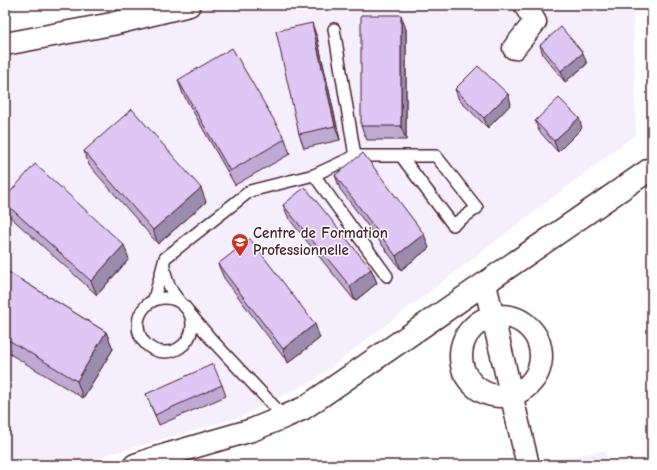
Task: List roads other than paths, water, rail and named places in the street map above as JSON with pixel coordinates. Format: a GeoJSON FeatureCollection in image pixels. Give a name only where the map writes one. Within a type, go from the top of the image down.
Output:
{"type":"FeatureCollection","features":[{"type":"Feature","properties":{"kind":"street"},"geometry":{"type":"LineString","coordinates":[[5,44],[112,24],[189,5]]}},
{"type":"Feature","properties":{"kind":"street"},"geometry":{"type":"LineString","coordinates":[[514,48],[535,22],[525,5]]}},
{"type":"Feature","properties":{"kind":"street"},"geometry":{"type":"LineString","coordinates":[[146,463],[252,430],[304,408],[652,168]]}},
{"type":"Feature","properties":{"kind":"street"},"geometry":{"type":"LineString","coordinates":[[485,284],[528,465]]}},
{"type":"Feature","properties":{"kind":"street"},"geometry":{"type":"LineString","coordinates":[[504,316],[521,322],[530,329],[539,344],[541,356],[537,373],[527,387],[511,395],[505,396],[488,394],[478,388],[466,374],[462,362],[464,345],[472,329],[482,322],[493,318],[504,316]]}},
{"type":"Feature","properties":{"kind":"lane"},"geometry":{"type":"LineString","coordinates":[[334,29],[355,156]]}},
{"type":"Feature","properties":{"kind":"lane"},"geometry":{"type":"LineString","coordinates":[[154,299],[165,258],[250,191],[314,175],[355,156],[401,156],[436,156],[477,208],[453,226],[401,156]]}},
{"type":"Feature","properties":{"kind":"lane"},"geometry":{"type":"LineString","coordinates":[[314,175],[387,276]]}},
{"type":"Feature","properties":{"kind":"lane"},"geometry":{"type":"LineString","coordinates":[[165,258],[164,267],[166,277],[168,286],[173,294],[185,306],[211,340],[284,417]]}},
{"type":"Feature","properties":{"kind":"lane"},"geometry":{"type":"LineString","coordinates":[[180,302],[167,297],[154,299],[141,313],[138,326],[142,338],[150,348],[163,352],[169,352],[176,350],[186,342],[192,330],[189,311]]}},
{"type":"Feature","properties":{"kind":"lane"},"geometry":{"type":"LineString","coordinates":[[186,342],[199,338],[211,340]]}},
{"type":"Feature","properties":{"kind":"place","name":"Centre de Formation Professionnelle"},"geometry":{"type":"Point","coordinates":[240,257]}}]}
